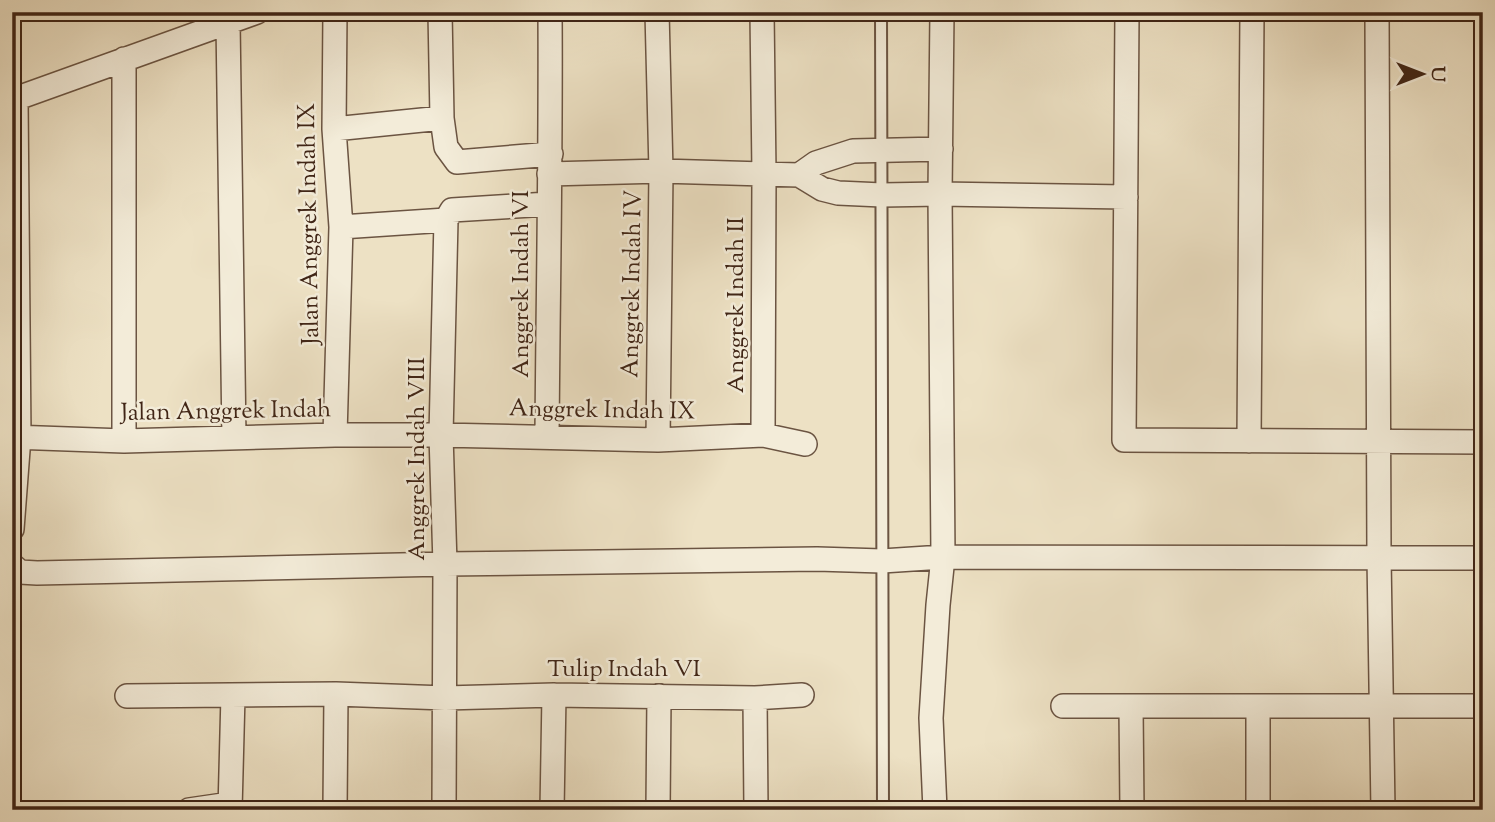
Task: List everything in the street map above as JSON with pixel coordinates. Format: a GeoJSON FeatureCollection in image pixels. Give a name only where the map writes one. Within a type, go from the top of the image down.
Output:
{"type":"FeatureCollection","features":[{"type":"Feature","properties":{"kind":"street"},"geometry":{"type":"LineString","coordinates":[[12,529],[15,437],[14,100],[257,12]]}},
{"type":"Feature","properties":{"kind":"street","name":"Jalan Anggrek Indah IX"},"geometry":{"type":"LineString","coordinates":[[335,12],[334,129],[341,227],[335,435]]}},
{"type":"Feature","properties":{"kind":"street"},"geometry":{"type":"LineString","coordinates":[[440,12],[442,118],[446,146],[457,162],[799,175],[830,191],[882,195],[1126,197]]}},
{"type":"Feature","properties":{"kind":"street","name":"Anggrek Indah VI"},"geometry":{"type":"LineString","coordinates":[[547,437],[550,12]]}},
{"type":"Feature","properties":{"kind":"street","name":"Anggrek Indah IV"},"geometry":{"type":"LineString","coordinates":[[657,12],[661,171],[658,440]]}},
{"type":"Feature","properties":{"kind":"street","name":"Anggrek Indah II"},"geometry":{"type":"LineString","coordinates":[[762,12],[763,435]]}},
{"type":"Feature","properties":{"kind":"street"},"geometry":{"type":"LineString","coordinates":[[935,810],[931,718],[943,557],[940,194],[942,12]]}},
{"type":"Feature","properties":{"kind":"street"},"geometry":{"type":"LineString","coordinates":[[1127,12],[1124,440],[1483,442]]}},
{"type":"Feature","properties":{"kind":"street"},"geometry":{"type":"LineString","coordinates":[[1248,441],[1252,12]]}},
{"type":"Feature","properties":{"kind":"street"},"geometry":{"type":"LineString","coordinates":[[1377,12],[1378,441],[1383,810]]}},
{"type":"Feature","properties":{"kind":"street"},"geometry":{"type":"LineString","coordinates":[[228,22],[234,438]]}},
{"type":"Feature","properties":{"kind":"street"},"geometry":{"type":"LineString","coordinates":[[124,60],[124,441]]}},
{"type":"Feature","properties":{"kind":"street"},"geometry":{"type":"LineString","coordinates":[[334,129],[442,118]]}},
{"type":"Feature","properties":{"kind":"street"},"geometry":{"type":"LineString","coordinates":[[799,175],[816,163],[853,150],[940,149]]}},
{"type":"Feature","properties":{"kind":"street"},"geometry":{"type":"LineString","coordinates":[[341,227],[446,220],[452,210],[548,204]]}},
{"type":"Feature","properties":{"kind":"street","name":"Anggrek Indah VIII"},"geometry":{"type":"LineString","coordinates":[[444,810],[445,564],[441,435],[446,220]]}},
{"type":"Feature","properties":{"kind":"street","name":"Jalan Anggrek Indah"},"geometry":{"type":"LineString","coordinates":[[15,437],[124,441],[441,435]]}},
{"type":"Feature","properties":{"kind":"street","name":"Anggrek Indah IX"},"geometry":{"type":"LineString","coordinates":[[441,435],[658,440],[763,435],[805,444]]}},
{"type":"Feature","properties":{"kind":"street"},"geometry":{"type":"LineString","coordinates":[[12,565],[20,572],[37,573],[445,564],[817,559],[883,561],[943,557],[1483,558]]}},
{"type":"Feature","properties":{"kind":"street"},"geometry":{"type":"LineString","coordinates":[[335,810],[336,694]]}},
{"type":"Feature","properties":{"kind":"street","name":"Tulip Indah VI"},"geometry":{"type":"LineString","coordinates":[[127,696],[336,694],[445,698],[554,695],[755,698],[802,695]]}},
{"type":"Feature","properties":{"kind":"street"},"geometry":{"type":"LineString","coordinates":[[189,810],[230,807],[233,695]]}},
{"type":"Feature","properties":{"kind":"street"},"geometry":{"type":"LineString","coordinates":[[552,810],[554,695]]}},
{"type":"Feature","properties":{"kind":"street"},"geometry":{"type":"LineString","coordinates":[[658,810],[659,696]]}},
{"type":"Feature","properties":{"kind":"street"},"geometry":{"type":"LineString","coordinates":[[755,698],[756,810]]}},
{"type":"Feature","properties":{"kind":"street"},"geometry":{"type":"LineString","coordinates":[[1063,706],[1483,706]]}},
{"type":"Feature","properties":{"kind":"street"},"geometry":{"type":"LineString","coordinates":[[1131,706],[1132,810]]}},
{"type":"Feature","properties":{"kind":"street"},"geometry":{"type":"LineString","coordinates":[[1258,706],[1258,810]]}},
{"type":"Feature","properties":{"kind":"lane"},"geometry":{"type":"LineString","coordinates":[[881,12],[883,810]]}}]}
